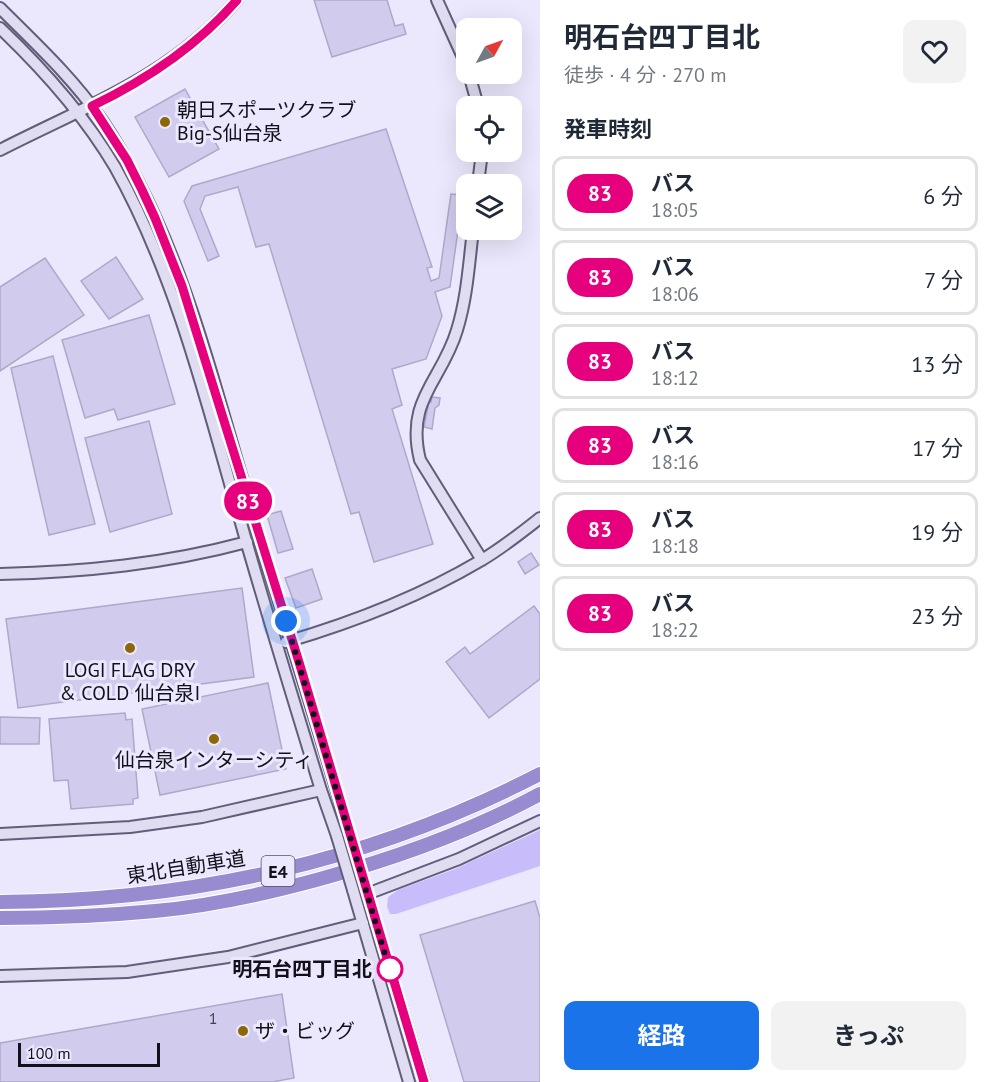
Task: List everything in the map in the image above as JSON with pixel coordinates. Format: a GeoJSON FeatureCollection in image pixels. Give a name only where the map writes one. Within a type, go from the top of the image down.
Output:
{"type":"FeatureCollection","features":[{"type":"Feature","properties":{"kind":"highway","name":"東北自動車道"},"geometry":{"type":"LineString","coordinates":[[0,902],[100,899],[204,886],[258,876],[383,842],[472,807],[540,774]]}},
{"type":"Feature","properties":{"kind":"highway","name":"東北自動車道"},"geometry":{"type":"LineString","coordinates":[[0,918],[51,918],[155,911],[264,894],[377,864],[480,825],[540,794]]}},
{"type":"Feature","properties":{"kind":"street"},"geometry":{"type":"LineString","coordinates":[[0,150],[92,106],[167,63],[200,37],[237,0]]}},
{"type":"Feature","properties":{"kind":"street"},"geometry":{"type":"LineString","coordinates":[[438,0],[456,41]]}},
{"type":"Feature","properties":{"kind":"street"},"geometry":{"type":"LineString","coordinates":[[0,8],[38,45],[92,106],[127,160],[155,218],[175,267],[216,390],[424,1082]]}},
{"type":"Feature","properties":{"kind":"street"},"geometry":{"type":"LineString","coordinates":[[0,28],[22,49],[77,113],[114,166],[158,255],[203,393],[409,1082]]}},
{"type":"Feature","properties":{"kind":"street"},"geometry":{"type":"LineString","coordinates":[[472,240],[463,309],[457,332],[449,355],[425,393],[416,425],[415,443],[420,460],[482,560]]}},
{"type":"Feature","properties":{"kind":"street"},"geometry":{"type":"LineString","coordinates":[[277,645],[375,613],[482,560],[540,518]]}},
{"type":"Feature","properties":{"kind":"street"},"geometry":{"type":"LineString","coordinates":[[0,574],[128,566],[195,556],[247,542]]}},
{"type":"Feature","properties":{"kind":"street"},"geometry":{"type":"LineString","coordinates":[[0,834],[130,827],[202,817],[321,790]]}},
{"type":"Feature","properties":{"kind":"street"},"geometry":{"type":"LineString","coordinates":[[366,890],[459,859],[540,821]]}},
{"type":"Feature","properties":{"kind":"street"},"geometry":{"type":"LineString","coordinates":[[0,975],[127,972],[228,957],[363,923]]}},
{"type":"Feature","properties":{"kind":"shaded area"},"geometry":{"type":"Polygon","coordinates":[[[540,830],[540,866],[396,914],[390,914],[387,906],[388,897],[398,890],[455,869],[540,830]]]}},
{"type":"Feature","properties":{"kind":"building"},"geometry":{"type":"Polygon","coordinates":[[[314,0],[387,0],[395,26],[403,24],[406,34],[332,57],[314,0]]]}},
{"type":"Feature","properties":{"kind":"building"},"geometry":{"type":"Polygon","coordinates":[[[185,89],[219,149],[169,177],[135,117],[185,89]]]}},
{"type":"Feature","properties":{"kind":"building"},"geometry":{"type":"Polygon","coordinates":[[[386,129],[432,267],[427,268],[431,281],[439,278],[451,194],[456,194],[457,240],[450,287],[435,292],[442,316],[426,359],[392,369],[402,405],[392,409],[433,544],[374,562],[359,512],[351,514],[269,244],[256,247],[238,187],[205,196],[200,209],[219,256],[208,261],[184,201],[192,186],[386,129]]]}},
{"type":"Feature","properties":{"kind":"building"},"geometry":{"type":"Polygon","coordinates":[[[116,257],[143,299],[109,319],[81,281],[116,257]]]}},
{"type":"Feature","properties":{"kind":"building"},"geometry":{"type":"Polygon","coordinates":[[[45,258],[84,315],[0,371],[0,287],[45,258]]]}},
{"type":"Feature","properties":{"kind":"building"},"geometry":{"type":"Polygon","coordinates":[[[149,315],[175,404],[118,420],[114,409],[85,418],[62,340],[149,315]]]}},
{"type":"Feature","properties":{"kind":"building"},"geometry":{"type":"Polygon","coordinates":[[[53,356],[95,524],[49,535],[11,368],[53,356]]]}},
{"type":"Feature","properties":{"kind":"building"},"geometry":{"type":"Polygon","coordinates":[[[432,397],[440,398],[439,405],[435,408],[432,429],[424,427],[429,401],[431,402],[432,397]]]}},
{"type":"Feature","properties":{"kind":"building"},"geometry":{"type":"Polygon","coordinates":[[[149,421],[172,514],[110,532],[85,438],[149,421]]]}},
{"type":"Feature","properties":{"kind":"building"},"geometry":{"type":"Polygon","coordinates":[[[281,511],[293,549],[278,553],[267,515],[281,511]]]}},
{"type":"Feature","properties":{"kind":"building"},"geometry":{"type":"Polygon","coordinates":[[[531,553],[539,565],[525,574],[518,562],[531,553]]]}},
{"type":"Feature","properties":{"kind":"building"},"geometry":{"type":"Polygon","coordinates":[[[312,569],[322,599],[296,608],[285,578],[312,569]]]}},
{"type":"Feature","properties":{"kind":"building","name":"LOGI FLAG DRY & COLD 仙台泉I"},"geometry":{"type":"Polygon","coordinates":[[[242,588],[254,677],[18,708],[6,619],[242,588]]]}},
{"type":"Feature","properties":{"kind":"building"},"geometry":{"type":"Polygon","coordinates":[[[534,606],[540,614],[540,679],[489,718],[446,662],[465,647],[470,654],[534,606]]]}},
{"type":"Feature","properties":{"kind":"building","name":"仙台泉インターシティ"},"geometry":{"type":"Polygon","coordinates":[[[268,683],[286,769],[160,795],[142,709],[268,683]]]}},
{"type":"Feature","properties":{"kind":"building"},"geometry":{"type":"Polygon","coordinates":[[[125,713],[126,720],[132,719],[138,798],[133,799],[133,804],[71,809],[68,780],[54,781],[49,719],[125,713]]]}},
{"type":"Feature","properties":{"kind":"building"},"geometry":{"type":"Polygon","coordinates":[[[0,717],[40,718],[39,744],[0,744],[0,717]]]}},
{"type":"Feature","properties":{"kind":"building"},"geometry":{"type":"Polygon","coordinates":[[[535,901],[540,918],[540,1082],[464,1082],[420,935],[535,901]]]}},
{"type":"Feature","properties":{"kind":"building"},"geometry":{"type":"Polygon","coordinates":[[[282,994],[294,1078],[272,1082],[0,1082],[0,1043],[282,994]]]}},
{"type":"Feature","properties":{"kind":"bus line","name":"83"},"geometry":{"type":"LineString","coordinates":[[237,0],[200,37],[167,63],[134,84],[92,106],[127,160],[155,218],[182,286],[299,662],[424,1082]]}},
{"type":"Feature","properties":{"kind":"place","name":"朝日スポーツクラブ Big-S仙台泉"},"geometry":{"type":"Point","coordinates":[165,122]}},
{"type":"Feature","properties":{"kind":"place","name":"LOGI FLAG DRY & COLD 仙台泉I"},"geometry":{"type":"Point","coordinates":[130,648]}},
{"type":"Feature","properties":{"kind":"place","name":"仙台泉インターシティ"},"geometry":{"type":"Point","coordinates":[214,739]}},
{"type":"Feature","properties":{"kind":"place","name":"明石台四丁目北"},"geometry":{"type":"Point","coordinates":[390,969]}},
{"type":"Feature","properties":{"kind":"place","name":"ザ・ビッグ"},"geometry":{"type":"Point","coordinates":[243,1031]}},
{"type":"Feature","properties":{"kind":"route"},"geometry":{"type":"LineString","coordinates":[[286,621],[392,978],[390,969]]}}]}
